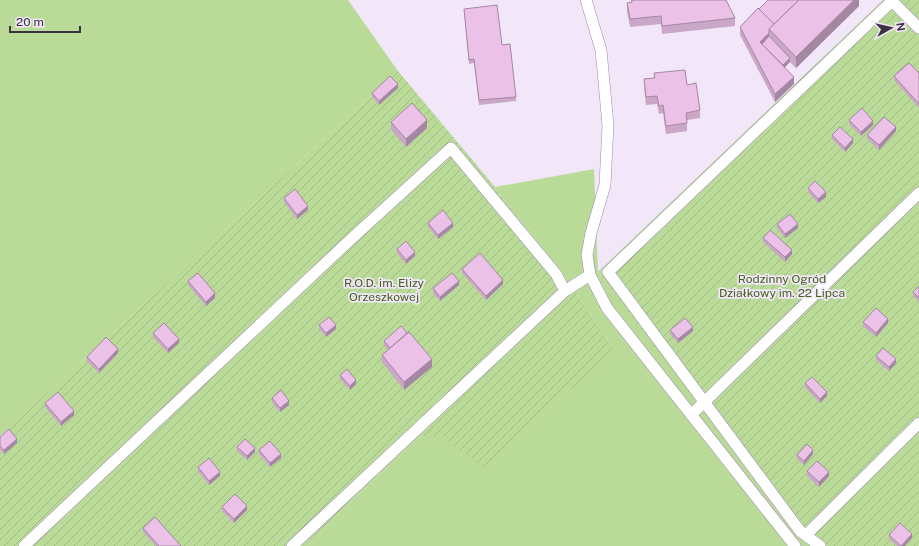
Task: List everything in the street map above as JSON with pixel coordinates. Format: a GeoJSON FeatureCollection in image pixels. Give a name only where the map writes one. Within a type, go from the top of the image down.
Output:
{"type":"FeatureCollection","features":[{"type":"Feature","properties":{"kind":"lane"},"geometry":{"type":"LineString","coordinates":[[586,0],[601,50],[608,125],[605,185],[591,233],[587,255],[590,275],[607,308],[795,546]]}},
{"type":"Feature","properties":{"kind":"lane"},"geometry":{"type":"LineString","coordinates":[[820,546],[800,531],[608,272],[892,0],[919,28]]}},
{"type":"Feature","properties":{"kind":"lane"},"geometry":{"type":"LineString","coordinates":[[24,546],[350,240],[451,148],[556,274],[565,291]]}},
{"type":"Feature","properties":{"kind":"lane"},"geometry":{"type":"LineString","coordinates":[[691,415],[919,193]]}},
{"type":"Feature","properties":{"kind":"lane"},"geometry":{"type":"LineString","coordinates":[[292,546],[565,291],[590,275]]}},
{"type":"Feature","properties":{"kind":"lane"},"geometry":{"type":"LineString","coordinates":[[806,535],[919,423]]}},
{"type":"Feature","properties":{"kind":"green space"},"geometry":{"type":"Polygon","coordinates":[[[0,0],[348,0],[398,71],[0,436],[0,0]]]}},
{"type":"Feature","properties":{"kind":"green space","name":"Rodzinny Ogród Działkowy im. 22 Lipca"},"geometry":{"type":"Polygon","coordinates":[[[883,0],[919,0],[919,546],[811,546],[796,535],[598,272],[883,0]]]}},
{"type":"Feature","properties":{"kind":"green space","name":"R.O.D. im. Elizy Orzeszkowej"},"geometry":{"type":"Polygon","coordinates":[[[398,71],[495,187],[572,286],[615,350],[482,468],[442,436],[421,436],[304,546],[0,546],[0,436],[398,71]]]}},
{"type":"Feature","properties":{"kind":"green space"},"geometry":{"type":"Polygon","coordinates":[[[594,169],[598,272],[811,546],[304,546],[421,436],[442,436],[482,467],[615,350],[572,286],[495,187],[594,169]]]}},
{"type":"Feature","properties":{"kind":"building"},"geometry":{"type":"Polygon","coordinates":[[[632,0],[726,0],[735,18],[662,26],[661,16],[630,19],[627,3],[632,2],[632,0]]]}},
{"type":"Feature","properties":{"kind":"building"},"geometry":{"type":"Polygon","coordinates":[[[768,0],[799,0],[774,24],[759,9],[768,0]]]}},
{"type":"Feature","properties":{"kind":"building"},"geometry":{"type":"Polygon","coordinates":[[[799,0],[854,0],[796,57],[769,29],[799,0]]]}},
{"type":"Feature","properties":{"kind":"building"},"geometry":{"type":"Polygon","coordinates":[[[497,5],[502,45],[510,44],[516,97],[479,100],[474,59],[469,60],[464,9],[497,5]]]}},
{"type":"Feature","properties":{"kind":"building"},"geometry":{"type":"Polygon","coordinates":[[[758,8],[774,24],[769,29],[769,33],[760,42],[794,77],[775,94],[740,27],[758,8]]]}},
{"type":"Feature","properties":{"kind":"building"},"geometry":{"type":"Polygon","coordinates":[[[769,36],[790,58],[783,65],[762,44],[769,36]]]}},
{"type":"Feature","properties":{"kind":"building"},"geometry":{"type":"Polygon","coordinates":[[[909,63],[919,73],[919,104],[894,76],[909,63]]]}},
{"type":"Feature","properties":{"kind":"building"},"geometry":{"type":"Polygon","coordinates":[[[685,70],[687,85],[696,83],[700,110],[686,113],[687,123],[666,126],[663,105],[659,106],[657,96],[646,97],[644,79],[655,78],[654,73],[685,70]]]}},
{"type":"Feature","properties":{"kind":"building"},"geometry":{"type":"Polygon","coordinates":[[[390,76],[398,84],[379,101],[372,93],[390,76]]]}},
{"type":"Feature","properties":{"kind":"building"},"geometry":{"type":"Polygon","coordinates":[[[412,103],[427,120],[406,139],[391,122],[412,103]]]}},
{"type":"Feature","properties":{"kind":"building"},"geometry":{"type":"Polygon","coordinates":[[[862,108],[873,121],[861,132],[849,120],[862,108]]]}},
{"type":"Feature","properties":{"kind":"building"},"geometry":{"type":"Polygon","coordinates":[[[884,117],[896,127],[879,145],[867,135],[884,117]]]}},
{"type":"Feature","properties":{"kind":"building"},"geometry":{"type":"Polygon","coordinates":[[[840,127],[853,139],[845,148],[832,135],[840,127]]]}},
{"type":"Feature","properties":{"kind":"building"},"geometry":{"type":"Polygon","coordinates":[[[815,181],[826,192],[818,199],[808,188],[815,181]]]}},
{"type":"Feature","properties":{"kind":"building"},"geometry":{"type":"Polygon","coordinates":[[[295,189],[308,206],[297,215],[284,198],[295,189]]]}},
{"type":"Feature","properties":{"kind":"building"},"geometry":{"type":"Polygon","coordinates":[[[443,210],[453,223],[438,235],[428,223],[443,210]]]}},
{"type":"Feature","properties":{"kind":"building"},"geometry":{"type":"Polygon","coordinates":[[[790,214],[798,224],[785,234],[777,224],[790,214]]]}},
{"type":"Feature","properties":{"kind":"building"},"geometry":{"type":"Polygon","coordinates":[[[770,230],[792,250],[785,257],[763,238],[770,230]]]}},
{"type":"Feature","properties":{"kind":"building"},"geometry":{"type":"Polygon","coordinates":[[[406,241],[415,252],[406,260],[397,249],[406,241]]]}},
{"type":"Feature","properties":{"kind":"building"},"geometry":{"type":"Polygon","coordinates":[[[480,253],[503,280],[486,296],[462,269],[480,253]]]}},
{"type":"Feature","properties":{"kind":"building"},"geometry":{"type":"Polygon","coordinates":[[[198,273],[215,293],[206,302],[188,281],[198,273]]]}},
{"type":"Feature","properties":{"kind":"building"},"geometry":{"type":"Polygon","coordinates":[[[452,273],[459,281],[440,297],[433,288],[452,273]]]}},
{"type":"Feature","properties":{"kind":"building"},"geometry":{"type":"Polygon","coordinates":[[[919,286],[919,298],[913,292],[919,286]]]}},
{"type":"Feature","properties":{"kind":"building"},"geometry":{"type":"Polygon","coordinates":[[[876,308],[888,319],[876,333],[863,322],[876,308]]]}},
{"type":"Feature","properties":{"kind":"building"},"geometry":{"type":"Polygon","coordinates":[[[329,317],[336,325],[326,333],[319,325],[329,317]]]}},
{"type":"Feature","properties":{"kind":"building"},"geometry":{"type":"Polygon","coordinates":[[[685,318],[693,327],[678,339],[670,330],[685,318]]]}},
{"type":"Feature","properties":{"kind":"building"},"geometry":{"type":"Polygon","coordinates":[[[164,323],[179,339],[168,349],[153,333],[164,323]]]}},
{"type":"Feature","properties":{"kind":"building"},"geometry":{"type":"Polygon","coordinates":[[[401,326],[407,333],[390,348],[384,341],[401,326]]]}},
{"type":"Feature","properties":{"kind":"building"},"geometry":{"type":"Polygon","coordinates":[[[409,332],[432,359],[404,382],[382,355],[409,332]]]}},
{"type":"Feature","properties":{"kind":"building"},"geometry":{"type":"Polygon","coordinates":[[[106,337],[118,349],[99,369],[87,357],[106,337]]]}},
{"type":"Feature","properties":{"kind":"building"},"geometry":{"type":"Polygon","coordinates":[[[883,348],[896,359],[889,367],[876,356],[883,348]]]}},
{"type":"Feature","properties":{"kind":"building"},"geometry":{"type":"Polygon","coordinates":[[[347,369],[356,380],[350,386],[340,375],[347,369]]]}},
{"type":"Feature","properties":{"kind":"building"},"geometry":{"type":"Polygon","coordinates":[[[812,377],[827,392],[820,399],[805,383],[812,377]]]}},
{"type":"Feature","properties":{"kind":"building"},"geometry":{"type":"Polygon","coordinates":[[[281,390],[289,401],[280,408],[272,398],[281,390]]]}},
{"type":"Feature","properties":{"kind":"building"},"geometry":{"type":"Polygon","coordinates":[[[58,392],[74,411],[61,422],[45,403],[58,392]]]}},
{"type":"Feature","properties":{"kind":"building"},"geometry":{"type":"Polygon","coordinates":[[[9,429],[17,439],[4,450],[0,446],[0,437],[9,429]]]}},
{"type":"Feature","properties":{"kind":"building"},"geometry":{"type":"Polygon","coordinates":[[[245,439],[255,448],[247,456],[237,447],[245,439]]]}},
{"type":"Feature","properties":{"kind":"building"},"geometry":{"type":"Polygon","coordinates":[[[270,441],[281,454],[270,463],[259,450],[270,441]]]}},
{"type":"Feature","properties":{"kind":"building"},"geometry":{"type":"Polygon","coordinates":[[[807,444],[813,450],[804,461],[797,455],[807,444]]]}},
{"type":"Feature","properties":{"kind":"building"},"geometry":{"type":"Polygon","coordinates":[[[209,458],[220,472],[209,481],[198,467],[209,458]]]}},
{"type":"Feature","properties":{"kind":"building"},"geometry":{"type":"Polygon","coordinates":[[[817,461],[829,472],[819,482],[807,471],[817,461]]]}},
{"type":"Feature","properties":{"kind":"building"},"geometry":{"type":"Polygon","coordinates":[[[235,494],[247,506],[234,519],[222,507],[235,494]]]}},
{"type":"Feature","properties":{"kind":"building"},"geometry":{"type":"Polygon","coordinates":[[[155,517],[181,546],[159,546],[143,528],[155,517]]]}},
{"type":"Feature","properties":{"kind":"building"},"geometry":{"type":"Polygon","coordinates":[[[900,523],[912,534],[901,546],[889,535],[900,523]]]}}]}
